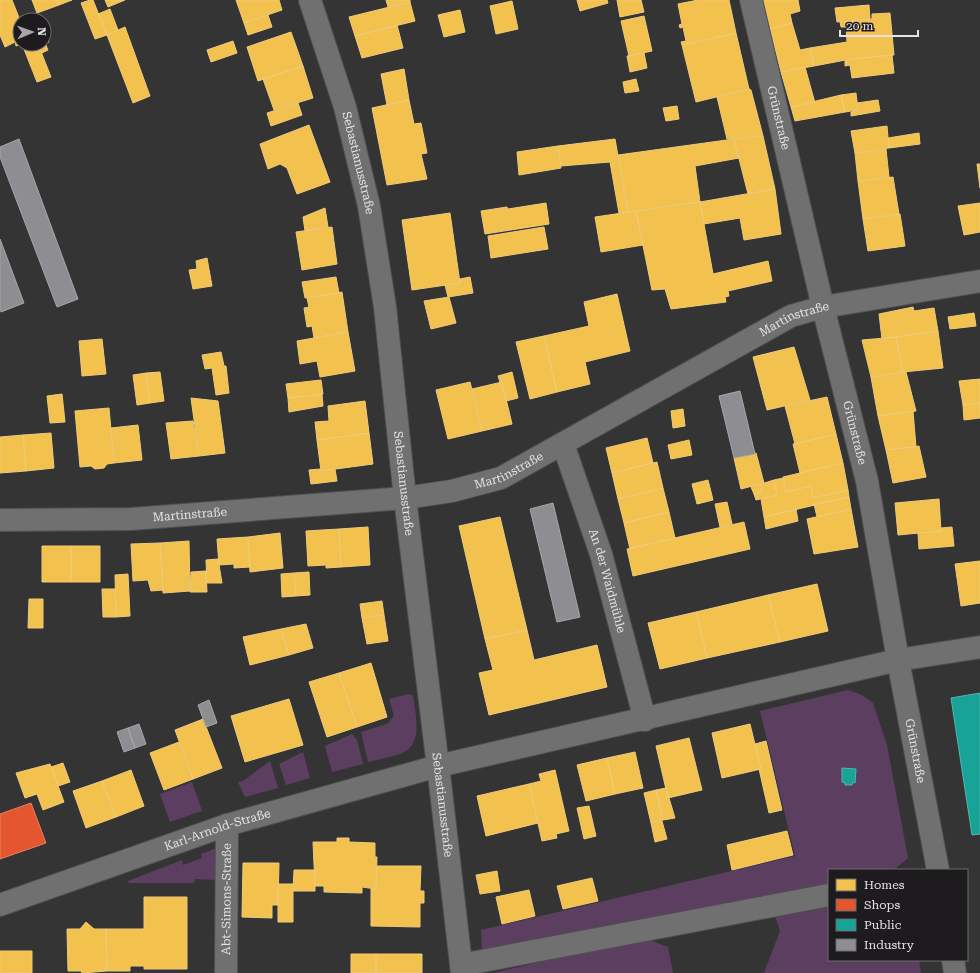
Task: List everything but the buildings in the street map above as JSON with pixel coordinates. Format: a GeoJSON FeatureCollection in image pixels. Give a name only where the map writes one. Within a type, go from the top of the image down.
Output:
{"type":"FeatureCollection","features":[{"type":"Feature","properties":{"kind":"street","name":"Sebastianusstraße"},"geometry":{"type":"LineString","coordinates":[[310,0],[345,107],[369,206],[385,307],[405,498],[462,969]]}},
{"type":"Feature","properties":{"kind":"street","name":"Grünstraße"},"geometry":{"type":"LineString","coordinates":[[751,0],[823,307],[867,481],[898,660],[938,869]]}},
{"type":"Feature","properties":{"kind":"street","name":"Martinstraße"},"geometry":{"type":"LineString","coordinates":[[0,520],[131,519],[405,498],[452,491],[501,478],[791,316],[823,307],[980,281]]}},
{"type":"Feature","properties":{"kind":"street","name":"An der Waidmühle"},"geometry":{"type":"LineString","coordinates":[[563,444],[601,554],[644,720]]}},
{"type":"Feature","properties":{"kind":"street"},"geometry":{"type":"LineString","coordinates":[[438,766],[644,720],[898,660],[980,647]]}},
{"type":"Feature","properties":{"kind":"street","name":"Karl-Arnold-Straße"},"geometry":{"type":"LineString","coordinates":[[0,905],[228,825],[438,766]]}},
{"type":"Feature","properties":{"kind":"street","name":"Abt-Simons-Straße"},"geometry":{"type":"LineString","coordinates":[[226,973],[228,825]]}},
{"type":"Feature","properties":{"kind":"street"},"geometry":{"type":"LineString","coordinates":[[462,969],[828,895]]}},
{"type":"Feature","properties":{"kind":"street"},"geometry":{"type":"LineString","coordinates":[[953,961],[955,973]]}},
{"type":"Feature","properties":{"kind":"shaded area"},"geometry":{"type":"Polygon","coordinates":[[[848,690],[862,695],[873,703],[887,745],[908,858],[895,869],[828,869],[828,886],[482,953],[481,930],[795,856],[760,711],[848,690]]]}},
{"type":"Feature","properties":{"kind":"shaded area"},"geometry":{"type":"Polygon","coordinates":[[[408,694],[413,695],[416,719],[416,735],[413,743],[409,749],[402,753],[368,762],[361,732],[387,724],[394,716],[389,699],[408,694]]]}},
{"type":"Feature","properties":{"kind":"shaded area"},"geometry":{"type":"Polygon","coordinates":[[[352,734],[357,740],[363,764],[332,772],[325,746],[352,734]]]}},
{"type":"Feature","properties":{"kind":"shaded area"},"geometry":{"type":"Polygon","coordinates":[[[303,752],[310,778],[286,785],[279,764],[303,752]]]}},
{"type":"Feature","properties":{"kind":"shaded area"},"geometry":{"type":"Polygon","coordinates":[[[270,761],[278,788],[245,797],[238,782],[243,781],[270,761]]]}},
{"type":"Feature","properties":{"kind":"shaded area"},"geometry":{"type":"Polygon","coordinates":[[[192,782],[202,811],[170,822],[160,794],[192,782]]]}},
{"type":"Feature","properties":{"kind":"shaded area"},"geometry":{"type":"Polygon","coordinates":[[[219,847],[218,880],[195,879],[194,883],[128,883],[128,881],[182,860],[183,865],[202,858],[201,854],[219,847]]]}},
{"type":"Feature","properties":{"kind":"shaded area"},"geometry":{"type":"Polygon","coordinates":[[[828,903],[828,961],[919,961],[921,973],[764,973],[780,931],[774,913],[828,903]]]}},
{"type":"Feature","properties":{"kind":"shaded area"},"geometry":{"type":"Polygon","coordinates":[[[644,938],[668,947],[673,973],[493,973],[644,938]]]}}]}
